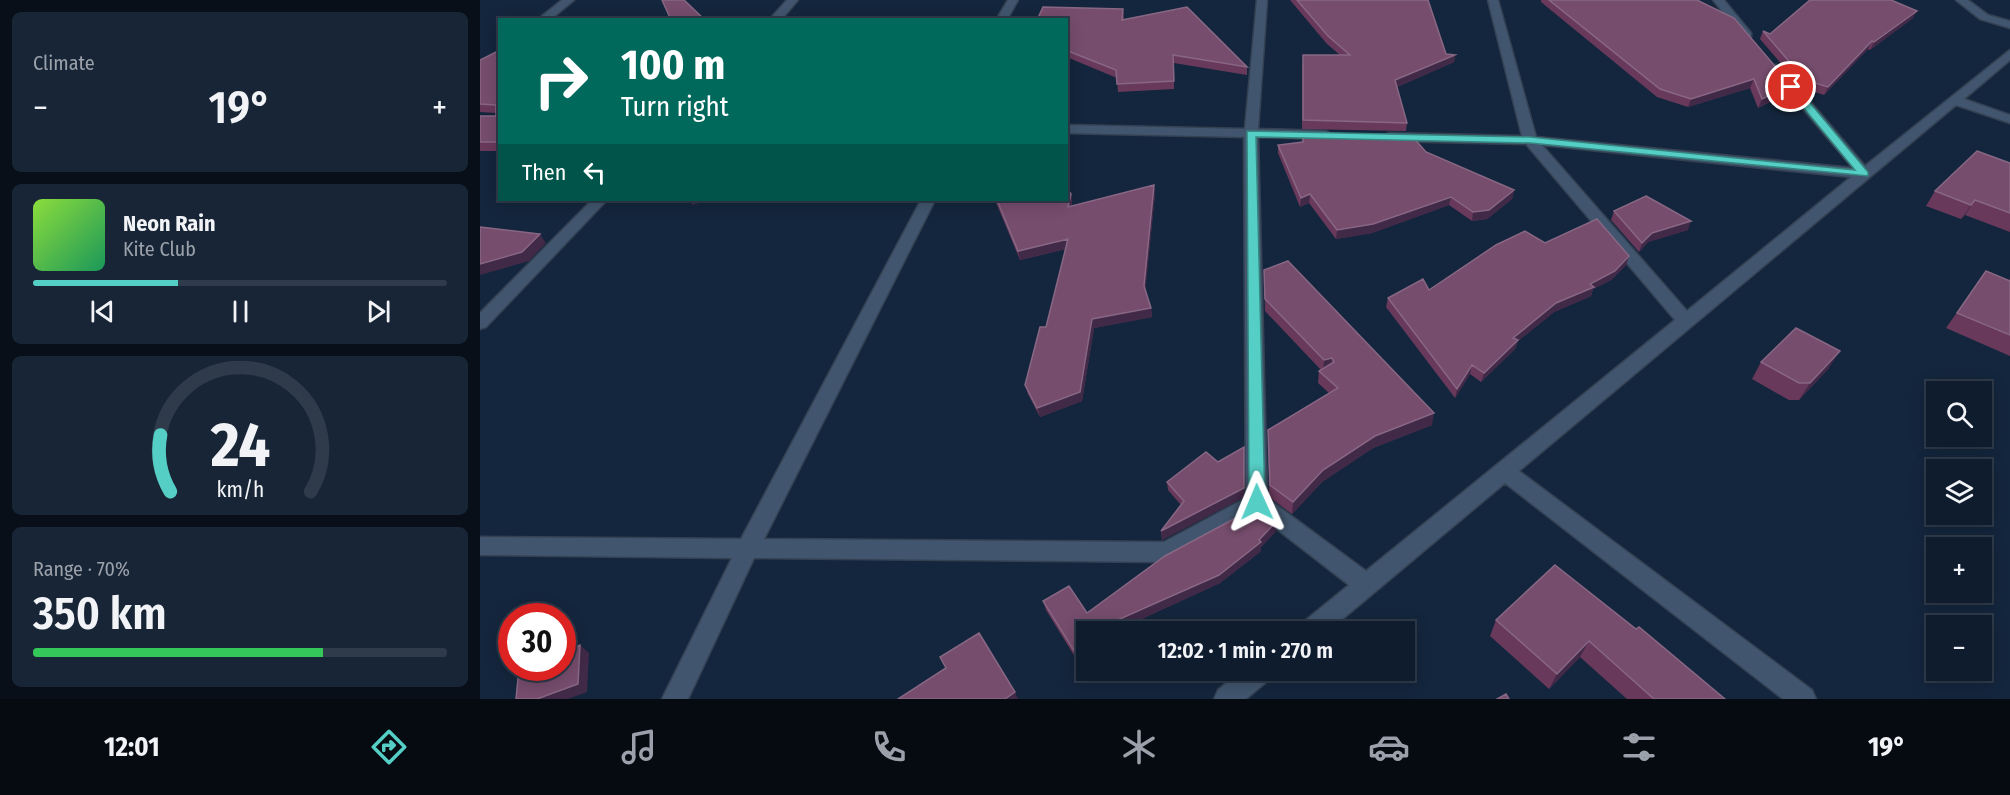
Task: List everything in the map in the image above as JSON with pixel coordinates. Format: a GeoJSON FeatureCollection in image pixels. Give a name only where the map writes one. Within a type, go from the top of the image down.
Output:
{"type":"FeatureCollection","features":[{"type":"Feature","properties":{"kind":"street"},"geometry":{"type":"LineString","coordinates":[[545,18],[569,0]]}},
{"type":"Feature","properties":{"kind":"street"},"geometry":{"type":"LineString","coordinates":[[776,18],[793,0]]}},
{"type":"Feature","properties":{"kind":"street"},"geometry":{"type":"LineString","coordinates":[[1002,18],[1013,0]]}},
{"type":"Feature","properties":{"kind":"street"},"geometry":{"type":"LineString","coordinates":[[1257,502],[1251,133],[1262,0]]}},
{"type":"Feature","properties":{"kind":"street"},"geometry":{"type":"LineString","coordinates":[[1493,0],[1530,140],[1686,321]]}},
{"type":"Feature","properties":{"kind":"street"},"geometry":{"type":"LineString","coordinates":[[1718,0],[1865,174]]}},
{"type":"Feature","properties":{"kind":"street"},"geometry":{"type":"LineString","coordinates":[[1961,0],[1984,17],[2010,25]]}},
{"type":"Feature","properties":{"kind":"street"},"geometry":{"type":"LineString","coordinates":[[1322,621],[2010,54]]}},
{"type":"Feature","properties":{"kind":"street"},"geometry":{"type":"LineString","coordinates":[[1955,100],[2010,119]]}},
{"type":"Feature","properties":{"kind":"street"},"geometry":{"type":"LineString","coordinates":[[1068,129],[1344,136]]}},
{"type":"Feature","properties":{"kind":"street"},"geometry":{"type":"LineString","coordinates":[[1378,136],[1530,140],[1865,174]]}},
{"type":"Feature","properties":{"kind":"street"},"geometry":{"type":"LineString","coordinates":[[480,323],[599,201]]}},
{"type":"Feature","properties":{"kind":"street"},"geometry":{"type":"LineString","coordinates":[[675,699],[748,548],[927,201]]}},
{"type":"Feature","properties":{"kind":"street"},"geometry":{"type":"LineString","coordinates":[[1504,471],[1803,699]]}},
{"type":"Feature","properties":{"kind":"street"},"geometry":{"type":"LineString","coordinates":[[480,546],[1167,552],[1257,502]]}},
{"type":"Feature","properties":{"kind":"street"},"geometry":{"type":"LineString","coordinates":[[1257,502],[1366,585]]}},
{"type":"Feature","properties":{"kind":"street"},"geometry":{"type":"LineString","coordinates":[[1227,699],[1249,681]]}},
{"type":"Feature","properties":{"kind":"building"},"geometry":{"type":"Polygon","coordinates":[[[662,0],[684,0],[703,18],[670,18],[662,0]]]}},
{"type":"Feature","properties":{"kind":"building"},"geometry":{"type":"Polygon","coordinates":[[[1297,0],[1428,0],[1446,54],[1455,55],[1395,80],[1407,123],[1303,120],[1303,55],[1350,55],[1328,36],[1297,0]]]}},
{"type":"Feature","properties":{"kind":"building"},"geometry":{"type":"Polygon","coordinates":[[[1549,0],[1697,0],[1734,18],[1791,85],[1762,99],[1754,79],[1691,99],[1660,89],[1549,0]]]}},
{"type":"Feature","properties":{"kind":"building"},"geometry":{"type":"Polygon","coordinates":[[[1810,0],[1891,0],[1917,11],[1874,42],[1872,41],[1828,87],[1805,80],[1763,31],[1770,34],[1810,0]]]}},
{"type":"Feature","properties":{"kind":"building"},"geometry":{"type":"Polygon","coordinates":[[[1043,7],[1123,9],[1122,20],[1187,7],[1247,67],[1173,55],[1174,81],[1117,84],[1116,70],[1068,51],[1068,18],[1038,18],[1043,7]]]}},
{"type":"Feature","properties":{"kind":"building"},"geometry":{"type":"Polygon","coordinates":[[[498,51],[498,142],[480,142],[480,116],[496,116],[496,105],[480,104],[480,60],[498,51]]]}},
{"type":"Feature","properties":{"kind":"building"},"geometry":{"type":"Polygon","coordinates":[[[1303,133],[1411,135],[1426,152],[1514,190],[1489,210],[1473,212],[1451,197],[1373,224],[1337,230],[1310,194],[1301,198],[1278,145],[1303,142],[1303,133]]]}},
{"type":"Feature","properties":{"kind":"building"},"geometry":{"type":"Polygon","coordinates":[[[1977,151],[2010,163],[2010,213],[1975,200],[1971,205],[1935,191],[1977,151]]]}},
{"type":"Feature","properties":{"kind":"building"},"geometry":{"type":"Polygon","coordinates":[[[1154,185],[1144,286],[1151,308],[1092,319],[1080,392],[1037,408],[1025,385],[1040,327],[1046,327],[1068,239],[1018,251],[997,201],[1068,201],[1068,190],[1071,194],[1068,207],[1154,185]]]}},
{"type":"Feature","properties":{"kind":"building"},"geometry":{"type":"Polygon","coordinates":[[[1646,196],[1691,221],[1652,233],[1642,243],[1614,211],[1646,196]]]}},
{"type":"Feature","properties":{"kind":"building"},"geometry":{"type":"Polygon","coordinates":[[[1597,219],[1629,256],[1615,271],[1590,284],[1594,287],[1556,303],[1513,338],[1518,340],[1484,373],[1472,365],[1457,389],[1388,298],[1423,279],[1429,290],[1496,245],[1525,231],[1545,243],[1597,219]]]}},
{"type":"Feature","properties":{"kind":"building"},"geometry":{"type":"Polygon","coordinates":[[[480,227],[540,234],[522,252],[480,264],[480,227]]]}},
{"type":"Feature","properties":{"kind":"building"},"geometry":{"type":"Polygon","coordinates":[[[1288,261],[1434,413],[1375,436],[1323,470],[1293,502],[1270,485],[1268,430],[1338,388],[1319,371],[1334,362],[1332,358],[1324,360],[1265,299],[1264,270],[1288,261]]]}},
{"type":"Feature","properties":{"kind":"building"},"geometry":{"type":"Polygon","coordinates":[[[1986,271],[2010,281],[2010,335],[1957,313],[1986,271]]]}},
{"type":"Feature","properties":{"kind":"building"},"geometry":{"type":"Polygon","coordinates":[[[1796,328],[1840,351],[1810,383],[1799,383],[1761,362],[1796,328]]]}},
{"type":"Feature","properties":{"kind":"building"},"geometry":{"type":"Polygon","coordinates":[[[1244,447],[1244,488],[1161,531],[1184,501],[1167,482],[1206,452],[1218,462],[1244,447]]]}},
{"type":"Feature","properties":{"kind":"building"},"geometry":{"type":"Polygon","coordinates":[[[1256,507],[1276,522],[1259,540],[1261,542],[1219,575],[1115,621],[1076,621],[1076,654],[1043,601],[1069,586],[1087,613],[1165,556],[1256,507]]]}},
{"type":"Feature","properties":{"kind":"building"},"geometry":{"type":"Polygon","coordinates":[[[1555,565],[1636,629],[1639,627],[1725,699],[1654,699],[1589,641],[1557,674],[1496,620],[1555,565]]]}},
{"type":"Feature","properties":{"kind":"building"},"geometry":{"type":"Polygon","coordinates":[[[979,633],[1015,692],[1005,699],[898,699],[946,668],[940,657],[979,633]]]}},
{"type":"Feature","properties":{"kind":"building"},"geometry":{"type":"Polygon","coordinates":[[[580,645],[578,684],[537,699],[516,699],[518,681],[576,681],[576,647],[580,645]]]}},
{"type":"Feature","properties":{"kind":"building"},"geometry":{"type":"Polygon","coordinates":[[[1506,694],[1509,699],[1497,699],[1506,694]]]}},
{"type":"Feature","properties":{"kind":"route"},"geometry":{"type":"LineString","coordinates":[[1257,502],[1251,133],[1530,140],[1865,174],[1791,87]]}}]}
